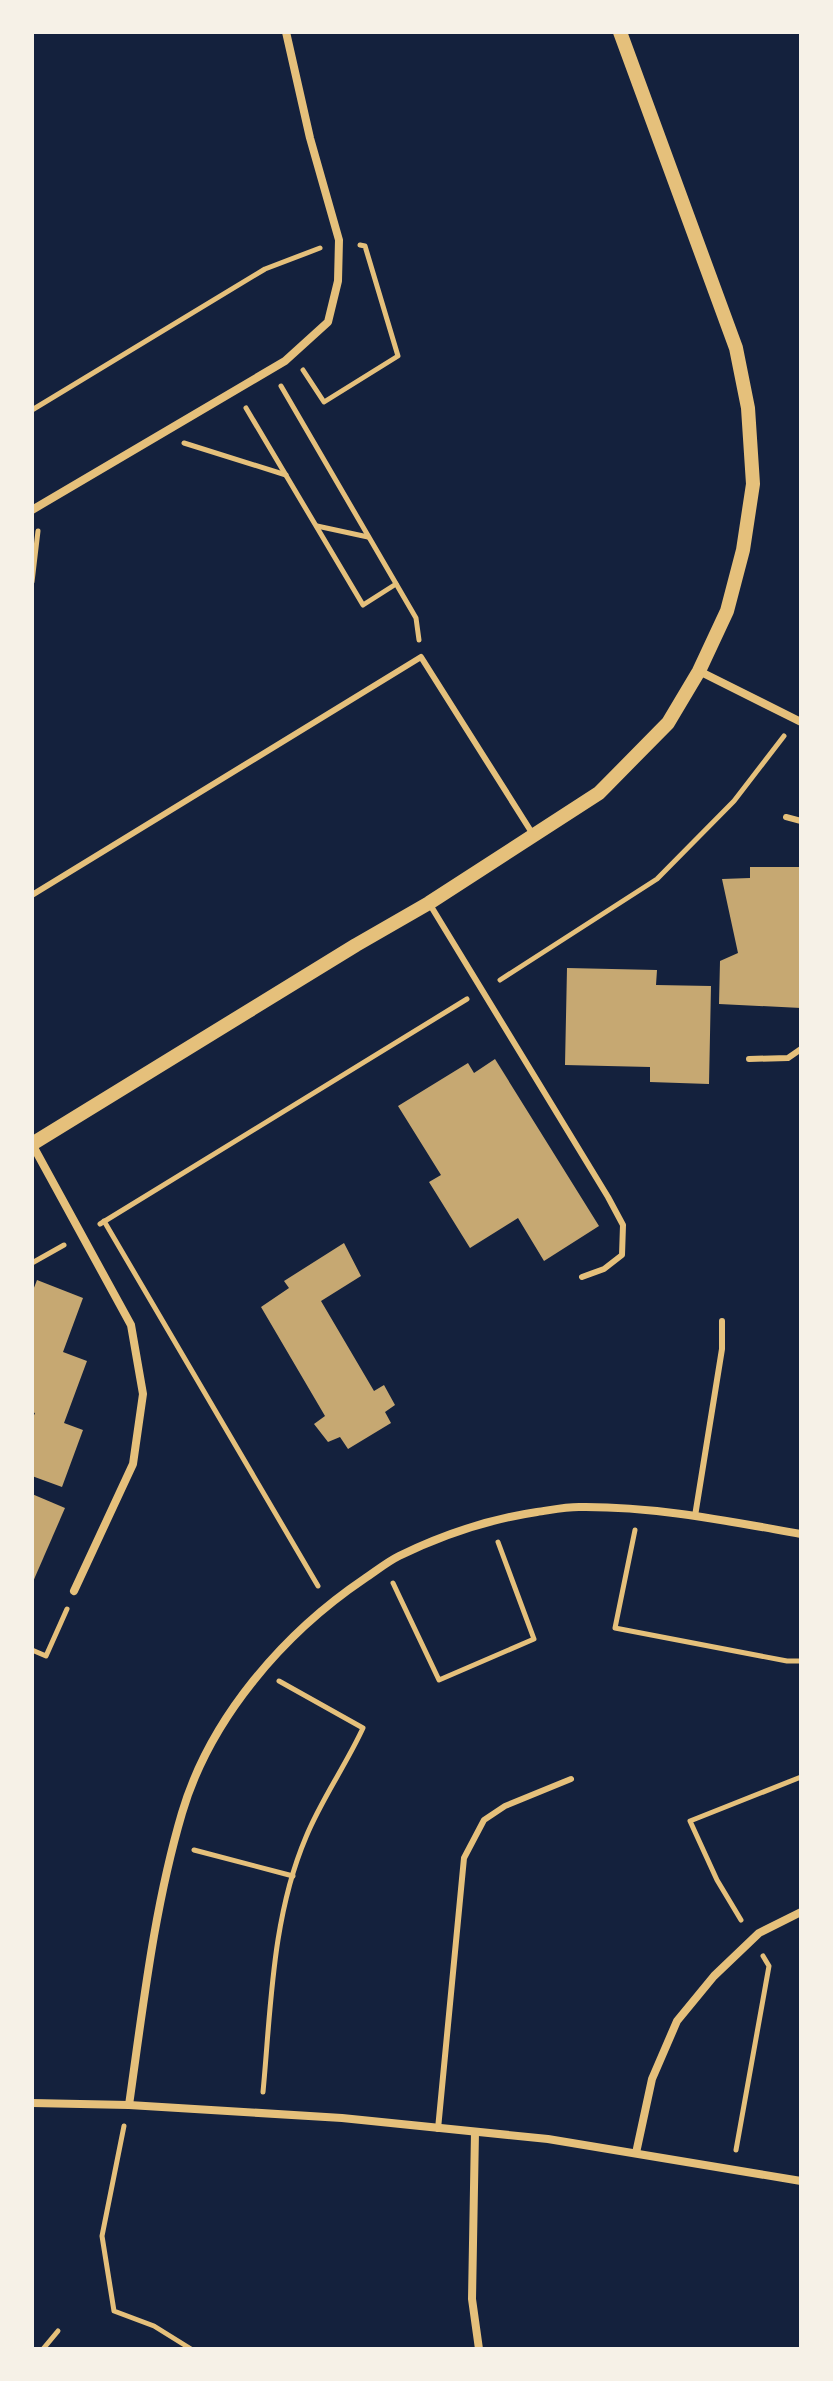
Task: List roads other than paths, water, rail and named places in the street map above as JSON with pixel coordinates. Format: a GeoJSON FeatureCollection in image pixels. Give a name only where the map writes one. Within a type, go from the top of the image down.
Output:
{"type":"FeatureCollection","features":[{"type":"Feature","properties":{"kind":"street"},"geometry":{"type":"LineString","coordinates":[[32,510],[294,356],[328,322],[338,281],[339,240],[310,138],[286,32]]}},
{"type":"Feature","properties":{"kind":"street"},"geometry":{"type":"LineString","coordinates":[[74,1591],[133,1464],[143,1394],[131,1325],[32,1144],[429,903],[599,793],[668,723],[699,671],[727,611],[743,550],[753,484],[748,408],[736,348],[620,32]]}},
{"type":"Feature","properties":{"kind":"street"},"geometry":{"type":"LineString","coordinates":[[699,671],[799,721]]}},
{"type":"Feature","properties":{"kind":"street"},"geometry":{"type":"LineString","coordinates":[[129,2105],[153,1940],[182,1810],[210,1748],[242,1695],[328,1603],[396,1557],[436,1540],[510,1516],[577,1507],[639,1509],[801,1534]]}},
{"type":"Feature","properties":{"kind":"street"},"geometry":{"type":"LineString","coordinates":[[636,2153],[652,2079],[677,2021],[714,1976],[759,1933],[801,1912]]}},
{"type":"Feature","properties":{"kind":"street"},"geometry":{"type":"LineString","coordinates":[[32,2103],[262,2113],[475,2132],[636,2153],[801,2181]]}},
{"type":"Feature","properties":{"kind":"street"},"geometry":{"type":"LineString","coordinates":[[475,2132],[472,2299],[479,2349]]}},
{"type":"Feature","properties":{"kind":"lane"},"geometry":{"type":"LineString","coordinates":[[32,895],[421,657],[534,837]]}},
{"type":"Feature","properties":{"kind":"lane"},"geometry":{"type":"LineString","coordinates":[[786,817],[801,821]]}},
{"type":"Feature","properties":{"kind":"lane"},"geometry":{"type":"LineString","coordinates":[[429,903],[623,1225],[622,1255],[604,1269],[582,1277]]}},
{"type":"Feature","properties":{"kind":"lane"},"geometry":{"type":"LineString","coordinates":[[749,1059],[788,1058],[801,1049]]}},
{"type":"Feature","properties":{"kind":"lane"},"geometry":{"type":"LineString","coordinates":[[695,1516],[722,1349],[722,1321]]}},
{"type":"Feature","properties":{"kind":"lane"},"geometry":{"type":"LineString","coordinates":[[438,2129],[464,1858],[484,1820],[505,1806],[571,1779]]}}]}
